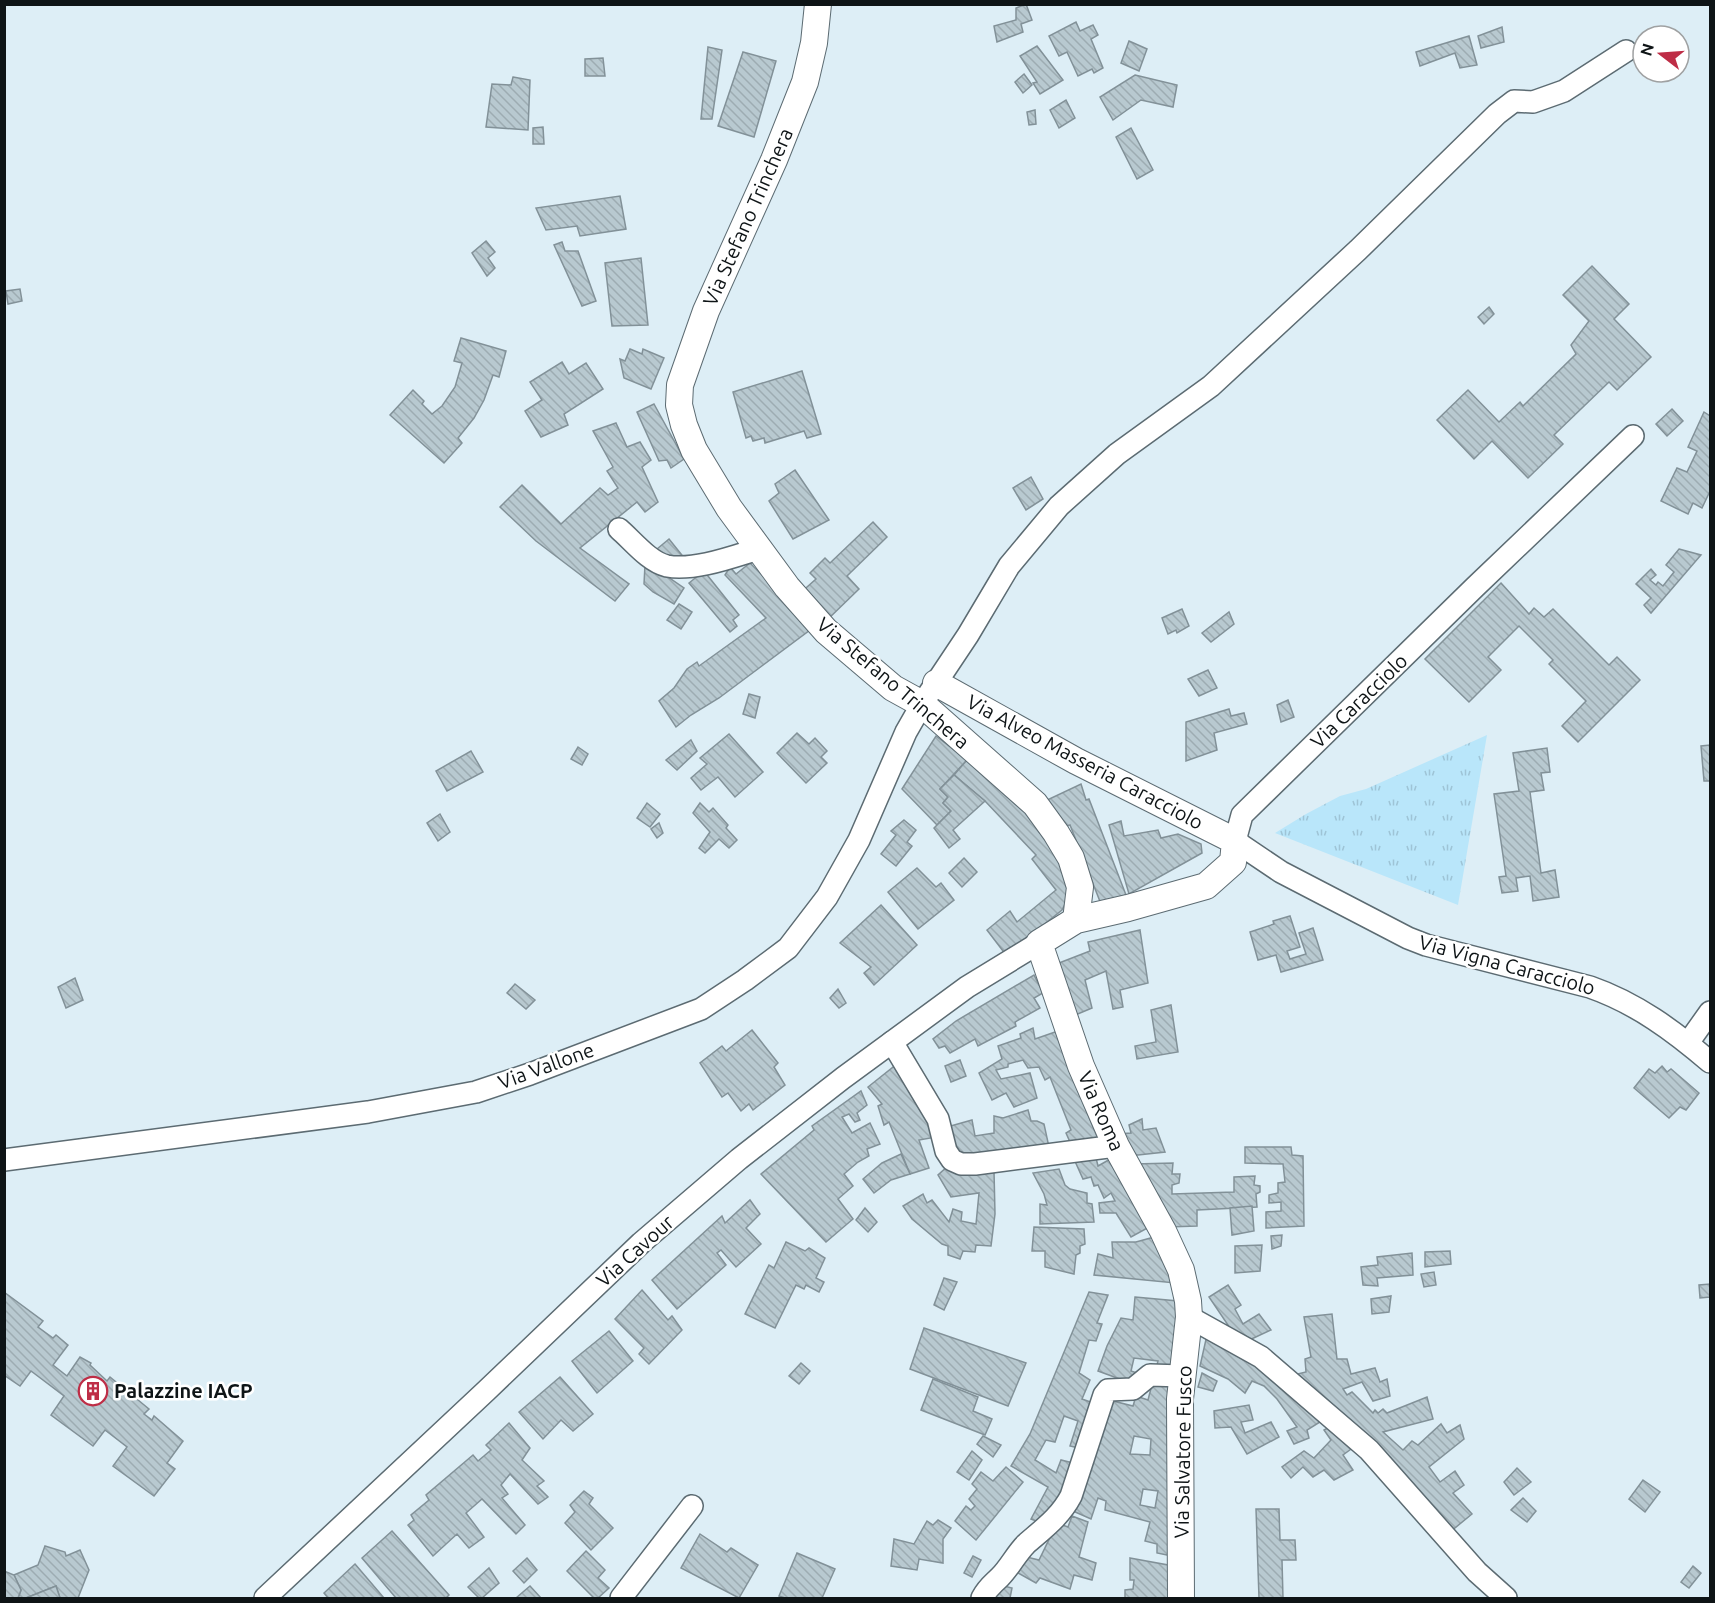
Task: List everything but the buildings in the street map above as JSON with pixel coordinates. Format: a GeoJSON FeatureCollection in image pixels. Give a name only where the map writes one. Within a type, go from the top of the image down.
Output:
{"type":"FeatureCollection","features":[{"type":"Feature","properties":{"kind":"street","name":"Via Stefano Trinchera"},"geometry":{"type":"LineString","coordinates":[[818,4],[814,43],[805,82],[774,160],[706,311],[680,385],[680,405],[684,425],[694,450],[729,508],[787,587],[826,631],[893,688],[922,704],[1035,804],[1071,858],[1080,887],[1076,920]]}},
{"type":"Feature","properties":{"kind":"street","name":"Via Vallone"},"geometry":{"type":"LineString","coordinates":[[4,1160],[368,1112],[476,1092],[530,1074],[701,1009],[745,980],[788,948],[827,897],[859,840],[906,732],[922,704],[968,635],[1009,566],[1059,506],[1117,454],[1211,386],[1358,250],[1497,114],[1514,101],[1533,102],[1564,92],[1626,51]]}},
{"type":"Feature","properties":{"kind":"street","name":"Via Caracciolo"},"geometry":{"type":"LineString","coordinates":[[1039,944],[1076,920],[1128,908],[1206,885],[1233,862],[1234,841],[1242,815],[1633,436]]}},
{"type":"Feature","properties":{"kind":"street"},"geometry":{"type":"LineString","coordinates":[[619,529],[650,557],[666,566],[687,566],[719,561],[758,549]]}},
{"type":"Feature","properties":{"kind":"street","name":"Via Alveo Masseria Caracciolo"},"geometry":{"type":"LineString","coordinates":[[936,683],[1076,761],[1234,841]]}},
{"type":"Feature","properties":{"kind":"street","name":"Via Vigna Caracciolo"},"geometry":{"type":"LineString","coordinates":[[1234,841],[1281,872],[1408,938],[1426,945],[1612,995],[1646,1013],[1710,1062]]}},
{"type":"Feature","properties":{"kind":"street","name":"Via Cavour"},"geometry":{"type":"LineString","coordinates":[[265,1599],[641,1243],[739,1159],[891,1042],[967,987],[1039,944]]}},
{"type":"Feature","properties":{"kind":"street","name":"Via Roma"},"geometry":{"type":"LineString","coordinates":[[1039,944],[1081,1066],[1116,1146],[1163,1231],[1181,1270]]}},
{"type":"Feature","properties":{"kind":"street"},"geometry":{"type":"LineString","coordinates":[[1688,1043],[1710,1012]]}},
{"type":"Feature","properties":{"kind":"street"},"geometry":{"type":"LineString","coordinates":[[891,1042],[938,1119],[946,1151],[952,1160],[961,1164],[975,1164],[1116,1146]]}},
{"type":"Feature","properties":{"kind":"street","name":"Via Salvatore Fusco"},"geometry":{"type":"LineString","coordinates":[[1181,1270],[1189,1317],[1180,1399],[1181,1599]]}},
{"type":"Feature","properties":{"kind":"street"},"geometry":{"type":"LineString","coordinates":[[1189,1317],[1261,1357],[1369,1450],[1477,1572],[1506,1599]]}},
{"type":"Feature","properties":{"kind":"street"},"geometry":{"type":"LineString","coordinates":[[982,1599],[989,1586],[1000,1577],[1014,1557],[1065,1509],[1104,1395],[1108,1390],[1133,1389],[1150,1375],[1183,1376]]}},
{"type":"Feature","properties":{"kind":"street"},"geometry":{"type":"LineString","coordinates":[[621,1599],[692,1506]]}},
{"type":"Feature","properties":{"kind":"green space"},"geometry":{"type":"Polygon","coordinates":[[[1487,735],[1458,905],[1275,833],[1340,796],[1366,789],[1487,735]]]}},
{"type":"Feature","properties":{"kind":"place","name":"Palazzine IACP"},"geometry":{"type":"Point","coordinates":[93,1391]}}]}
